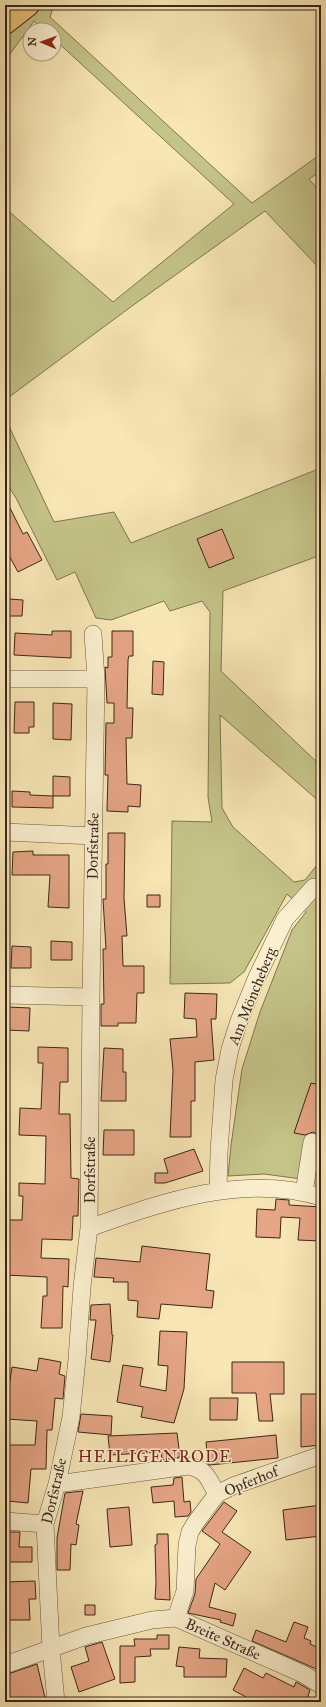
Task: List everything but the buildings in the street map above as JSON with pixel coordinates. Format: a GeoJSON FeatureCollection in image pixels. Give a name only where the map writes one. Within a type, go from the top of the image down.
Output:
{"type":"FeatureCollection","features":[{"type":"Feature","properties":{"kind":"main road"},"geometry":{"type":"LineString","coordinates":[[5,23],[28,5]]}},
{"type":"Feature","properties":{"kind":"street","name":"Dorfstraße"},"geometry":{"type":"LineString","coordinates":[[56,1702],[51,1649],[45,1524],[57,1484],[71,1417],[82,1287],[89,1228],[96,679],[94,634]]}},
{"type":"Feature","properties":{"kind":"street"},"geometry":{"type":"LineString","coordinates":[[5,679],[96,679]]}},
{"type":"Feature","properties":{"kind":"street"},"geometry":{"type":"LineString","coordinates":[[5,832],[94,836]]}},
{"type":"Feature","properties":{"kind":"street","name":"Am Möncheberg"},"geometry":{"type":"LineString","coordinates":[[218,1190],[218,1152],[224,1080],[230,1049],[239,1021],[257,977],[285,919],[314,887]]}},
{"type":"Feature","properties":{"kind":"street"},"geometry":{"type":"LineString","coordinates":[[5,995],[91,997]]}},
{"type":"Feature","properties":{"kind":"street"},"geometry":{"type":"LineString","coordinates":[[304,1192],[312,1142]]}},
{"type":"Feature","properties":{"kind":"street"},"geometry":{"type":"LineString","coordinates":[[89,1228],[155,1205],[218,1190],[262,1187],[304,1192],[321,1197]]}},
{"type":"Feature","properties":{"kind":"street","name":"Opferhof"},"geometry":{"type":"LineString","coordinates":[[176,1618],[185,1591],[187,1545],[190,1532],[217,1494],[233,1486],[321,1455]]}},
{"type":"Feature","properties":{"kind":"street"},"geometry":{"type":"LineString","coordinates":[[57,1484],[188,1466],[198,1468],[205,1474],[217,1494]]}},
{"type":"Feature","properties":{"kind":"street"},"geometry":{"type":"LineString","coordinates":[[5,1521],[45,1524]]}},
{"type":"Feature","properties":{"kind":"street","name":"Breite Straße"},"geometry":{"type":"LineString","coordinates":[[5,1665],[86,1636],[152,1620],[176,1618],[303,1674],[321,1685]]}},
{"type":"Feature","properties":{"kind":"shaded area"},"geometry":{"type":"Polygon","coordinates":[[[5,5],[54,5],[50,17],[55,22],[22,22],[22,38],[5,61],[5,5]]]}},
{"type":"Feature","properties":{"kind":"shaded area"},"geometry":{"type":"Polygon","coordinates":[[[62,28],[252,203],[321,154],[321,171],[309,179],[321,193],[321,270],[265,211],[132,306],[5,400],[5,208],[113,302],[234,204],[62,46],[62,28]]]}},
{"type":"Feature","properties":{"kind":"shaded area"},"geometry":{"type":"Polygon","coordinates":[[[5,415],[54,522],[114,512],[131,543],[321,468],[321,555],[223,591],[221,671],[321,766],[321,803],[220,715],[222,808],[233,827],[294,882],[305,880],[321,860],[321,1173],[314,1171],[309,1180],[264,1174],[228,1176],[242,1069],[260,1012],[292,930],[306,912],[287,894],[244,972],[230,983],[170,984],[172,821],[212,822],[208,797],[210,612],[202,601],[170,611],[164,601],[111,620],[96,618],[75,572],[57,580],[16,498],[5,481],[5,415]]]}},
{"type":"Feature","properties":{"kind":"district","name":"HEILIGENRODE"},"geometry":{"type":"Point","coordinates":[155,1456]}}]}
